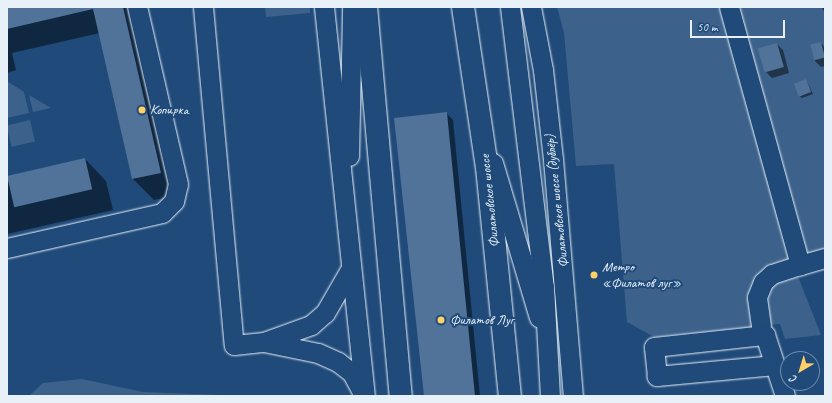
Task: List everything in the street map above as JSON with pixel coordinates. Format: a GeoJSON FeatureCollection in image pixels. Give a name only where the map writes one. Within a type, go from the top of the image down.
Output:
{"type":"FeatureCollection","features":[{"type":"Feature","properties":{"kind":"main road"},"geometry":{"type":"LineString","coordinates":[[366,7],[401,396]]}},
{"type":"Feature","properties":{"kind":"main road","name":"Филатовское шоссе"},"geometry":{"type":"LineString","coordinates":[[463,7],[480,121],[510,396]]}},
{"type":"Feature","properties":{"kind":"street"},"geometry":{"type":"LineString","coordinates":[[7,248],[162,213],[174,201],[178,184],[138,7]]}},
{"type":"Feature","properties":{"kind":"street"},"geometry":{"type":"LineString","coordinates":[[203,7],[234,345],[264,342],[311,325],[325,313],[351,268]]}},
{"type":"Feature","properties":{"kind":"street"},"geometry":{"type":"LineString","coordinates":[[324,7],[364,396]]}},
{"type":"Feature","properties":{"kind":"street"},"geometry":{"type":"LineString","coordinates":[[348,243],[352,7]]}},
{"type":"Feature","properties":{"kind":"street"},"geometry":{"type":"LineString","coordinates":[[510,7],[544,286],[550,396]]}},
{"type":"Feature","properties":{"kind":"street","name":"Филатовское шоссе (дублёр)"},"geometry":{"type":"LineString","coordinates":[[531,7],[543,70],[553,159],[573,396]]}},
{"type":"Feature","properties":{"kind":"street"},"geometry":{"type":"LineString","coordinates":[[729,7],[800,266]]}},
{"type":"Feature","properties":{"kind":"street"},"geometry":{"type":"LineString","coordinates":[[480,121],[546,342]]}},
{"type":"Feature","properties":{"kind":"street"},"geometry":{"type":"LineString","coordinates":[[761,326],[757,297],[763,282],[772,274],[825,258]]}},
{"type":"Feature","properties":{"kind":"street"},"geometry":{"type":"LineString","coordinates":[[775,365],[657,376],[654,347],[765,335],[775,365],[785,396]]}},
{"type":"Feature","properties":{"kind":"street"},"geometry":{"type":"LineString","coordinates":[[264,342],[318,353],[338,362],[352,373],[364,396]]}},
{"type":"Feature","properties":{"kind":"shaded area"},"geometry":{"type":"Polygon","coordinates":[[[265,7],[310,7],[310,13],[266,17],[265,7]]]}},
{"type":"Feature","properties":{"kind":"shaded area"},"geometry":{"type":"Polygon","coordinates":[[[557,7],[825,7],[825,263],[797,274],[821,335],[785,339],[780,324],[654,337],[627,322],[614,164],[576,166],[564,33],[557,7]]]}},
{"type":"Feature","properties":{"kind":"shaded area"},"geometry":{"type":"Polygon","coordinates":[[[7,81],[24,92],[29,113],[7,118],[7,81]]]}},
{"type":"Feature","properties":{"kind":"shaded area"},"geometry":{"type":"Polygon","coordinates":[[[29,95],[51,108],[33,112],[29,95]]]}},
{"type":"Feature","properties":{"kind":"shaded area"},"geometry":{"type":"Polygon","coordinates":[[[30,120],[35,141],[12,147],[7,125],[30,120]]]}},
{"type":"Feature","properties":{"kind":"shaded area"},"geometry":{"type":"Polygon","coordinates":[[[82,379],[143,392],[247,396],[29,396],[43,383],[82,379]]]}},
{"type":"Feature","properties":{"kind":"building"},"geometry":{"type":"Polygon","coordinates":[[[7,7],[123,7],[161,173],[132,179],[93,9],[7,29],[7,7]]]}},
{"type":"Feature","properties":{"kind":"building"},"geometry":{"type":"Polygon","coordinates":[[[821,42],[825,58],[814,60],[810,45],[821,42]]]}},
{"type":"Feature","properties":{"kind":"building"},"geometry":{"type":"Polygon","coordinates":[[[777,43],[784,67],[765,73],[758,49],[777,43]]]}},
{"type":"Feature","properties":{"kind":"building"},"geometry":{"type":"Polygon","coordinates":[[[806,79],[811,92],[799,97],[794,84],[806,79]]]}},
{"type":"Feature","properties":{"kind":"building"},"geometry":{"type":"Polygon","coordinates":[[[447,112],[475,396],[424,396],[394,118],[447,112]]]}},
{"type":"Feature","properties":{"kind":"building"},"geometry":{"type":"Polygon","coordinates":[[[85,158],[92,189],[14,207],[7,176],[85,158]]]}},
{"type":"Feature","properties":{"kind":"place","name":"Копирка"},"geometry":{"type":"Point","coordinates":[142,110]}},
{"type":"Feature","properties":{"kind":"place","name":"Метро «Филатов луг»"},"geometry":{"type":"Point","coordinates":[594,275]}},
{"type":"Feature","properties":{"kind":"place","name":"Филатов Луг"},"geometry":{"type":"Point","coordinates":[441,320]}}]}
